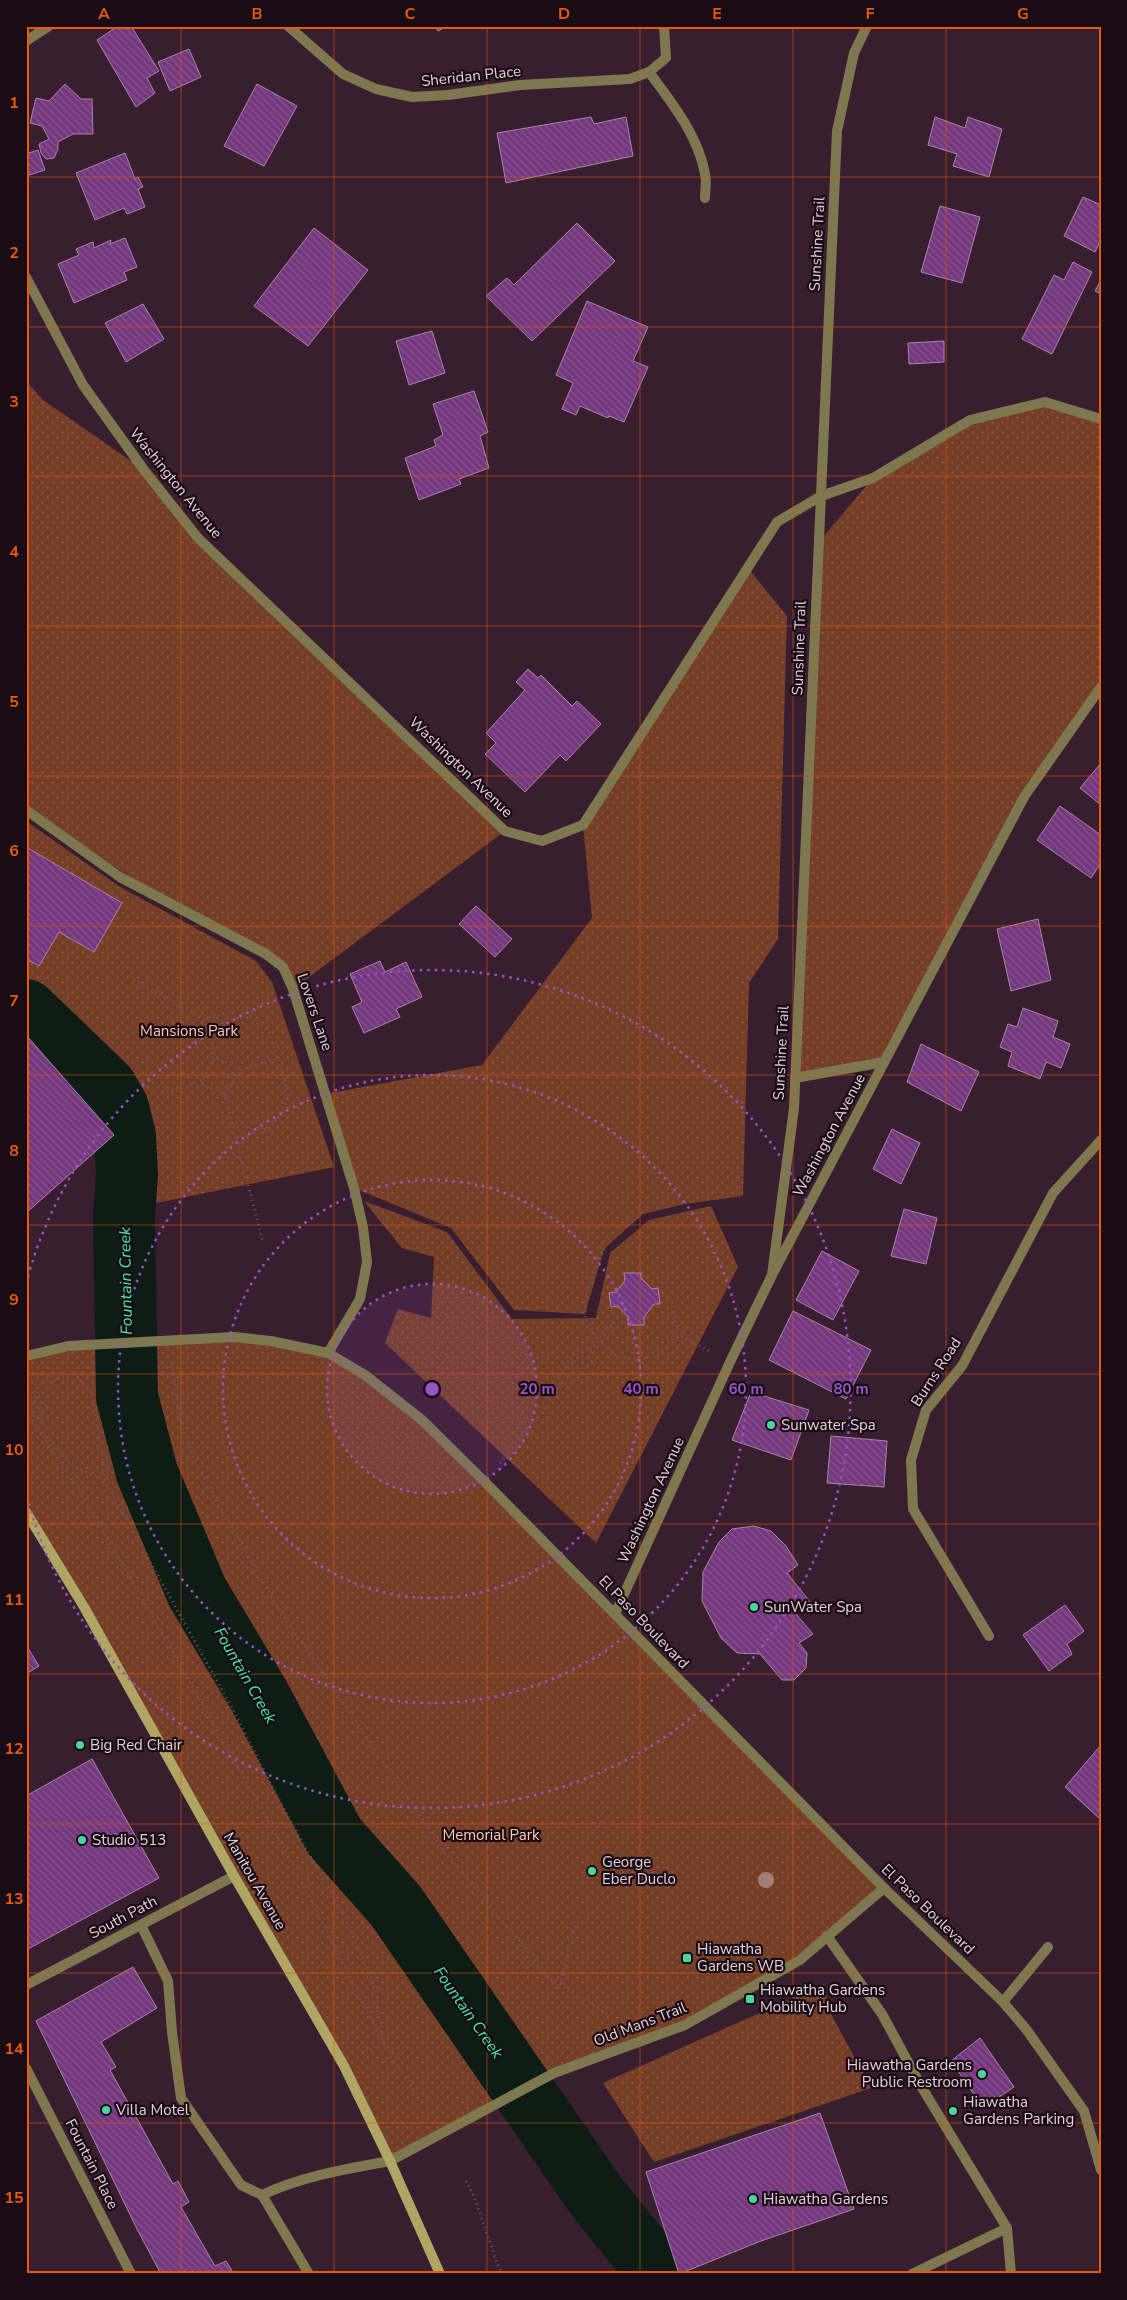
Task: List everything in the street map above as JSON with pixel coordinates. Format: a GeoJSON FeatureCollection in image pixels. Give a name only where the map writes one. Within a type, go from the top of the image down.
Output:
{"type":"FeatureCollection","features":[{"type":"Feature","properties":{"kind":"main road","name":"Manitou Avenue"},"geometry":{"type":"LineString","coordinates":[[26,1512],[84,1607],[234,1876],[344,2066],[390,2160],[440,2274]]}},
{"type":"Feature","properties":{"kind":"street"},"geometry":{"type":"LineString","coordinates":[[26,40],[49,26]]}},
{"type":"Feature","properties":{"kind":"street","name":"Sheridan Place"},"geometry":{"type":"LineString","coordinates":[[288,26],[343,74],[376,89],[412,97],[448,95],[520,86],[630,79],[649,72]]}},
{"type":"Feature","properties":{"kind":"street"},"geometry":{"type":"LineString","coordinates":[[664,26],[666,58],[649,72],[680,113],[700,154],[706,176],[705,198]]}},
{"type":"Feature","properties":{"kind":"street","name":"Sunshine Trail"},"geometry":{"type":"LineString","coordinates":[[772,1275],[794,1108],[837,131],[854,53],[867,26]]}},
{"type":"Feature","properties":{"kind":"street","name":"Washington Avenue"},"geometry":{"type":"LineString","coordinates":[[26,277],[83,384],[144,470],[198,538],[505,831],[542,841],[583,825],[777,522],[821,496],[873,478],[970,420],[1045,402],[1101,419]]}},
{"type":"Feature","properties":{"kind":"street","name":"Washington Avenue"},"geometry":{"type":"LineString","coordinates":[[615,1614],[730,1362],[772,1275],[1024,797],[1101,687]]}},
{"type":"Feature","properties":{"kind":"street","name":"Lovers Lane"},"geometry":{"type":"LineString","coordinates":[[26,810],[120,877],[266,954],[283,967],[293,989],[354,1188],[365,1244],[367,1262],[360,1300],[328,1353]]}},
{"type":"Feature","properties":{"kind":"street"},"geometry":{"type":"LineString","coordinates":[[795,1078],[884,1062]]}},
{"type":"Feature","properties":{"kind":"street","name":"Burns Road"},"geometry":{"type":"LineString","coordinates":[[989,1636],[913,1509],[911,1460],[926,1410],[962,1366],[1053,1193],[1101,1140]]}},
{"type":"Feature","properties":{"kind":"street","name":"El Paso Boulevard"},"geometry":{"type":"LineString","coordinates":[[26,1356],[68,1346],[234,1337],[271,1341],[328,1353],[365,1375],[422,1420],[884,1888],[1003,2002],[1026,2029],[1084,2111],[1101,2170]]}},
{"type":"Feature","properties":{"kind":"street","name":"South Path"},"geometry":{"type":"LineString","coordinates":[[26,1985],[234,1876]]}},
{"type":"Feature","properties":{"kind":"street","name":"Old Mans Trail"},"geometry":{"type":"LineString","coordinates":[[262,2195],[281,2186],[340,2170],[390,2160],[554,2073],[685,2025],[800,1960],[884,1888]]}},
{"type":"Feature","properties":{"kind":"street"},"geometry":{"type":"LineString","coordinates":[[141,1925],[168,1981],[172,2032],[181,2098],[241,2185],[262,2195],[308,2274]]}},
{"type":"Feature","properties":{"kind":"street"},"geometry":{"type":"LineString","coordinates":[[827,1936],[882,2014],[921,2086],[1007,2228],[1011,2274]]}},
{"type":"Feature","properties":{"kind":"street"},"geometry":{"type":"LineString","coordinates":[[1003,2002],[1048,1947]]}},
{"type":"Feature","properties":{"kind":"street","name":"Fountain Place"},"geometry":{"type":"LineString","coordinates":[[26,2068],[131,2274]]}},
{"type":"Feature","properties":{"kind":"street"},"geometry":{"type":"LineString","coordinates":[[912,2274],[1007,2228]]}},
{"type":"Feature","properties":{"kind":"path"},"geometry":{"type":"LineString","coordinates":[[134,980],[204,1019],[242,1009],[270,1033],[289,1096],[272,1128],[236,1138]]}},
{"type":"Feature","properties":{"kind":"path"},"geometry":{"type":"LineString","coordinates":[[157,1095],[200,1082],[214,1057],[204,1019]]}},
{"type":"Feature","properties":{"kind":"path"},"geometry":{"type":"LineString","coordinates":[[214,1057],[241,1070]]}},
{"type":"Feature","properties":{"kind":"path"},"geometry":{"type":"LineString","coordinates":[[225,1096],[241,1070],[277,1059]]}},
{"type":"Feature","properties":{"kind":"path"},"geometry":{"type":"LineString","coordinates":[[200,1082],[225,1096],[263,1242]]}},
{"type":"Feature","properties":{"kind":"path"},"geometry":{"type":"LineString","coordinates":[[604,1250],[587,1297],[585,1314],[590,1329],[599,1340],[616,1356],[634,1360],[657,1355],[677,1334]]}},
{"type":"Feature","properties":{"kind":"path"},"geometry":{"type":"LineString","coordinates":[[589,1351],[632,1303]]}},
{"type":"Feature","properties":{"kind":"path"},"geometry":{"type":"LineString","coordinates":[[672,1305],[677,1334]]}},
{"type":"Feature","properties":{"kind":"path"},"geometry":{"type":"LineString","coordinates":[[677,1334],[730,1362]]}},
{"type":"Feature","properties":{"kind":"path"},"geometry":{"type":"LineString","coordinates":[[561,1386],[559,1372],[578,1350],[589,1351]]}},
{"type":"Feature","properties":{"kind":"path"},"geometry":{"type":"LineString","coordinates":[[500,1463],[561,1386],[574,1382],[591,1361],[589,1351]]}},
{"type":"Feature","properties":{"kind":"path"},"geometry":{"type":"LineString","coordinates":[[172,1359],[180,1418],[198,1468],[279,1609],[444,1851],[550,1978],[608,2014]]}},
{"type":"Feature","properties":{"kind":"path"},"geometry":{"type":"LineString","coordinates":[[37,1386],[72,1374],[93,1393],[105,1481],[231,1706],[279,1800],[349,1926],[376,1992],[383,2042]]}},
{"type":"Feature","properties":{"kind":"path"},"geometry":{"type":"LineString","coordinates":[[37,1386],[42,1429],[67,1463],[105,1481]]}},
{"type":"Feature","properties":{"kind":"path"},"geometry":{"type":"LineString","coordinates":[[37,1386],[32,1420],[94,1514],[282,1846],[383,2042],[424,2106]]}},
{"type":"Feature","properties":{"kind":"path"},"geometry":{"type":"LineString","coordinates":[[599,1827],[602,1818]]}},
{"type":"Feature","properties":{"kind":"path"},"geometry":{"type":"LineString","coordinates":[[560,1985],[577,1917]]}},
{"type":"Feature","properties":{"kind":"path"},"geometry":{"type":"LineString","coordinates":[[344,2066],[383,2042]]}},
{"type":"Feature","properties":{"kind":"path"},"geometry":{"type":"LineString","coordinates":[[466,2181],[474,2196],[501,2274]]}},
{"type":"Feature","properties":{"kind":"green space"},"geometry":{"type":"Polygon","coordinates":[[[26,381],[43,400],[144,470],[198,538],[505,831],[293,989],[266,954],[173,905],[26,808],[26,381]]]}},
{"type":"Feature","properties":{"kind":"green space"},"geometry":{"type":"Polygon","coordinates":[[[1045,402],[1101,419],[1101,687],[1024,797],[884,1062],[795,1078],[818,543],[873,478],[970,420],[1045,402]]]}},
{"type":"Feature","properties":{"kind":"green space"},"geometry":{"type":"Polygon","coordinates":[[[748,568],[787,616],[778,939],[749,983],[743,1196],[685,1204],[643,1214],[604,1249],[585,1314],[514,1310],[451,1228],[354,1188],[325,1094],[482,1065],[592,918],[583,825],[748,568]]]}},
{"type":"Feature","properties":{"kind":"green space","name":"Mansions Park"},"geometry":{"type":"Polygon","coordinates":[[[26,821],[120,887],[256,961],[272,982],[334,1167],[131,1208],[124,1098],[26,998],[26,821]]]}},
{"type":"Feature","properties":{"kind":"green space"},"geometry":{"type":"Polygon","coordinates":[[[364,1201],[447,1232],[512,1319],[596,1318],[610,1253],[649,1220],[711,1206],[738,1267],[596,1543],[385,1343],[398,1309],[431,1318],[434,1257],[402,1248],[364,1201]]]}},
{"type":"Feature","properties":{"kind":"green space","name":"Memorial Park"},"geometry":{"type":"Polygon","coordinates":[[[234,1337],[328,1353],[422,1420],[884,1888],[822,1942],[685,2025],[554,2073],[390,2161],[344,2066],[26,1512],[26,1356],[36,1353],[234,1337]]]}},
{"type":"Feature","properties":{"kind":"green space"},"geometry":{"type":"Polygon","coordinates":[[[824,1984],[830,2012],[871,2088],[654,2162],[603,2083],[824,1984]]]}},
{"type":"Feature","properties":{"kind":"building"},"geometry":{"type":"Polygon","coordinates":[[[118,26],[131,26],[159,71],[147,78],[155,93],[136,107],[97,40],[118,26]]]}},
{"type":"Feature","properties":{"kind":"building"},"geometry":{"type":"Polygon","coordinates":[[[435,26],[447,26],[438,31],[435,26]]]}},
{"type":"Feature","properties":{"kind":"building"},"geometry":{"type":"Polygon","coordinates":[[[189,49],[201,77],[170,91],[158,62],[189,49]]]}},
{"type":"Feature","properties":{"kind":"building"},"geometry":{"type":"Polygon","coordinates":[[[65,84],[81,99],[92,99],[93,134],[73,134],[58,142],[58,149],[54,158],[46,159],[41,153],[39,144],[49,139],[42,126],[30,123],[36,98],[49,101],[65,84]]]}},
{"type":"Feature","properties":{"kind":"building"},"geometry":{"type":"Polygon","coordinates":[[[257,84],[297,106],[264,166],[224,146],[257,84]]]}},
{"type":"Feature","properties":{"kind":"building"},"geometry":{"type":"Polygon","coordinates":[[[591,117],[594,124],[626,117],[633,156],[506,183],[497,133],[591,117]]]}},
{"type":"Feature","properties":{"kind":"building"},"geometry":{"type":"Polygon","coordinates":[[[935,117],[965,128],[968,117],[1002,129],[989,177],[953,166],[957,154],[928,145],[935,117]]]}},
{"type":"Feature","properties":{"kind":"building"},"geometry":{"type":"Polygon","coordinates":[[[38,150],[45,170],[26,176],[26,154],[38,150]]]}},
{"type":"Feature","properties":{"kind":"building"},"geometry":{"type":"Polygon","coordinates":[[[125,153],[135,179],[138,177],[143,187],[138,189],[145,207],[127,214],[124,208],[95,220],[76,173],[125,153]]]}},
{"type":"Feature","properties":{"kind":"building"},"geometry":{"type":"Polygon","coordinates":[[[1083,197],[1101,205],[1101,240],[1095,252],[1064,236],[1083,197]]]}},
{"type":"Feature","properties":{"kind":"building"},"geometry":{"type":"Polygon","coordinates":[[[940,206],[980,217],[962,283],[921,272],[940,206]]]}},
{"type":"Feature","properties":{"kind":"building"},"geometry":{"type":"Polygon","coordinates":[[[577,223],[615,261],[532,341],[486,296],[507,278],[514,285],[577,223]]]}},
{"type":"Feature","properties":{"kind":"building"},"geometry":{"type":"Polygon","coordinates":[[[314,228],[368,270],[308,346],[254,306],[314,228]]]}},
{"type":"Feature","properties":{"kind":"building"},"geometry":{"type":"Polygon","coordinates":[[[125,238],[137,267],[124,272],[127,280],[74,303],[58,264],[79,255],[76,249],[93,242],[94,248],[111,240],[110,244],[125,238]]]}},
{"type":"Feature","properties":{"kind":"building"},"geometry":{"type":"Polygon","coordinates":[[[1073,262],[1092,272],[1052,354],[1022,339],[1054,275],[1064,280],[1073,262]]]}},
{"type":"Feature","properties":{"kind":"building"},"geometry":{"type":"Polygon","coordinates":[[[1101,280],[1101,294],[1095,291],[1101,280]]]}},
{"type":"Feature","properties":{"kind":"building"},"geometry":{"type":"Polygon","coordinates":[[[587,301],[648,327],[633,361],[648,367],[624,422],[609,416],[608,418],[580,406],[576,415],[562,409],[573,383],[556,375],[587,301]]]}},
{"type":"Feature","properties":{"kind":"building"},"geometry":{"type":"Polygon","coordinates":[[[143,304],[164,339],[126,362],[105,323],[143,304]]]}},
{"type":"Feature","properties":{"kind":"building"},"geometry":{"type":"Polygon","coordinates":[[[432,331],[445,373],[409,385],[396,341],[432,331]]]}},
{"type":"Feature","properties":{"kind":"building"},"geometry":{"type":"Polygon","coordinates":[[[944,341],[944,362],[909,364],[908,343],[944,341]]]}},
{"type":"Feature","properties":{"kind":"building"},"geometry":{"type":"Polygon","coordinates":[[[474,391],[488,432],[480,436],[489,468],[459,479],[461,484],[419,500],[405,458],[436,446],[434,440],[443,435],[433,404],[474,391]]]}},
{"type":"Feature","properties":{"kind":"building"},"geometry":{"type":"Polygon","coordinates":[[[528,669],[538,678],[541,675],[572,706],[577,701],[601,724],[566,761],[560,755],[525,792],[485,754],[496,743],[486,733],[525,690],[516,682],[528,669]]]}},
{"type":"Feature","properties":{"kind":"building"},"geometry":{"type":"Polygon","coordinates":[[[1101,763],[1101,805],[1080,788],[1101,763]]]}},
{"type":"Feature","properties":{"kind":"building"},"geometry":{"type":"Polygon","coordinates":[[[1060,806],[1101,835],[1101,863],[1091,878],[1037,840],[1060,806]]]}},
{"type":"Feature","properties":{"kind":"building"},"geometry":{"type":"Polygon","coordinates":[[[26,847],[122,903],[94,952],[59,932],[39,966],[26,959],[26,847]]]}},
{"type":"Feature","properties":{"kind":"building"},"geometry":{"type":"Polygon","coordinates":[[[476,906],[512,939],[495,957],[459,924],[476,906]]]}},
{"type":"Feature","properties":{"kind":"building"},"geometry":{"type":"Polygon","coordinates":[[[1038,919],[1051,980],[1011,991],[997,929],[1038,919]]]}},
{"type":"Feature","properties":{"kind":"building"},"geometry":{"type":"Polygon","coordinates":[[[380,961],[385,972],[406,962],[422,997],[396,1009],[400,1017],[364,1033],[352,1007],[362,1002],[350,974],[380,961]]]}},
{"type":"Feature","properties":{"kind":"building"},"geometry":{"type":"Polygon","coordinates":[[[1023,1008],[1058,1021],[1053,1037],[1070,1044],[1061,1068],[1046,1062],[1040,1079],[1008,1066],[1012,1052],[1000,1047],[1008,1024],[1017,1027],[1023,1008]]]}},
{"type":"Feature","properties":{"kind":"building"},"geometry":{"type":"Polygon","coordinates":[[[26,1035],[114,1135],[26,1213],[26,1035]]]}},
{"type":"Feature","properties":{"kind":"building"},"geometry":{"type":"Polygon","coordinates":[[[921,1044],[979,1072],[961,1111],[907,1082],[921,1044]]]}},
{"type":"Feature","properties":{"kind":"building"},"geometry":{"type":"Polygon","coordinates":[[[892,1129],[920,1143],[901,1184],[873,1169],[892,1129]]]}},
{"type":"Feature","properties":{"kind":"building"},"geometry":{"type":"Polygon","coordinates":[[[904,1209],[937,1218],[926,1264],[891,1256],[904,1209]]]}},
{"type":"Feature","properties":{"kind":"building"},"geometry":{"type":"Polygon","coordinates":[[[822,1251],[859,1271],[833,1320],[796,1300],[822,1251]]]}},
{"type":"Feature","properties":{"kind":"building"},"geometry":{"type":"Polygon","coordinates":[[[624,1273],[641,1273],[641,1278],[652,1289],[658,1288],[660,1304],[654,1304],[644,1317],[644,1325],[628,1325],[628,1317],[618,1306],[611,1307],[609,1293],[616,1292],[625,1281],[624,1273]]]}},
{"type":"Feature","properties":{"kind":"building"},"geometry":{"type":"Polygon","coordinates":[[[793,1311],[871,1350],[846,1399],[769,1360],[793,1311]]]}},
{"type":"Feature","properties":{"kind":"building","name":"Sunwater Spa"},"geometry":{"type":"Polygon","coordinates":[[[751,1392],[809,1410],[791,1460],[732,1440],[751,1392]]]}},
{"type":"Feature","properties":{"kind":"building"},"geometry":{"type":"Polygon","coordinates":[[[831,1436],[887,1441],[884,1487],[827,1483],[831,1436]]]}},
{"type":"Feature","properties":{"kind":"building","name":"SunWater Spa"},"geometry":{"type":"Polygon","coordinates":[[[754,1526],[771,1531],[786,1546],[798,1565],[787,1573],[810,1602],[795,1613],[813,1634],[799,1643],[807,1653],[806,1668],[794,1680],[782,1680],[760,1654],[737,1653],[721,1638],[702,1601],[703,1572],[719,1542],[732,1529],[754,1526]]]}},
{"type":"Feature","properties":{"kind":"building"},"geometry":{"type":"Polygon","coordinates":[[[1065,1605],[1084,1631],[1067,1644],[1072,1654],[1049,1671],[1023,1635],[1065,1605]]]}},
{"type":"Feature","properties":{"kind":"building"},"geometry":{"type":"Polygon","coordinates":[[[26,1645],[39,1666],[26,1674],[26,1645]]]}},
{"type":"Feature","properties":{"kind":"building"},"geometry":{"type":"Polygon","coordinates":[[[1101,1745],[1101,1818],[1100,1819],[1065,1787],[1101,1745]]]}},
{"type":"Feature","properties":{"kind":"building","name":"Studio 513"},"geometry":{"type":"Polygon","coordinates":[[[92,1759],[159,1878],[26,1950],[26,1803],[28,1802],[26,1796],[92,1759]]]}},
{"type":"Feature","properties":{"kind":"building","name":"Villa Motel"},"geometry":{"type":"Polygon","coordinates":[[[133,1967],[157,2008],[101,2042],[116,2067],[110,2070],[173,2184],[178,2181],[189,2202],[181,2207],[215,2266],[226,2261],[234,2274],[161,2274],[137,2229],[36,2021],[133,1967]]]}},
{"type":"Feature","properties":{"kind":"building","name":"Hiawatha Gardens Public Restroom"},"geometry":{"type":"Polygon","coordinates":[[[980,2038],[1014,2087],[983,2108],[951,2061],[980,2038]]]}},
{"type":"Feature","properties":{"kind":"building","name":"Hiawatha Gardens"},"geometry":{"type":"Polygon","coordinates":[[[820,2113],[854,2209],[761,2241],[679,2274],[646,2172],[820,2113]]]}},
{"type":"Feature","properties":{"kind":"waterway","name":"Fountain Creek"},"geometry":{"type":"LineString","coordinates":[[26,1010],[106,1087],[118,1108],[125,1136],[127,1175],[124,1217],[127,1397],[147,1473],[197,1592],[258,1694],[334,1836],[396,1906],[596,2196],[659,2274]]}},
{"type":"Feature","properties":{"kind":"place","name":"Sunwater Spa"},"geometry":{"type":"Point","coordinates":[771,1425]}},
{"type":"Feature","properties":{"kind":"place","name":"SunWater Spa"},"geometry":{"type":"Point","coordinates":[754,1607]}},
{"type":"Feature","properties":{"kind":"place","name":"Big Red Chair"},"geometry":{"type":"Point","coordinates":[80,1745]}},
{"type":"Feature","properties":{"kind":"place","name":"Studio 513"},"geometry":{"type":"Point","coordinates":[82,1840]}},
{"type":"Feature","properties":{"kind":"place","name":"George Eber Duclo"},"geometry":{"type":"Point","coordinates":[592,1871]}},
{"type":"Feature","properties":{"kind":"place","name":"Hiawatha Gardens WB"},"geometry":{"type":"Point","coordinates":[687,1958]}},
{"type":"Feature","properties":{"kind":"place","name":"Hiawatha Gardens Mobility Hub"},"geometry":{"type":"Point","coordinates":[750,1999]}},
{"type":"Feature","properties":{"kind":"place","name":"Hiawatha Gardens Public Restroom"},"geometry":{"type":"Point","coordinates":[982,2074]}},
{"type":"Feature","properties":{"kind":"place","name":"Villa Motel"},"geometry":{"type":"Point","coordinates":[106,2110]}},
{"type":"Feature","properties":{"kind":"place","name":"Hiawatha Gardens Parking"},"geometry":{"type":"Point","coordinates":[953,2111]}},
{"type":"Feature","properties":{"kind":"place","name":"Hiawatha Gardens"},"geometry":{"type":"Point","coordinates":[753,2199]}}]}
